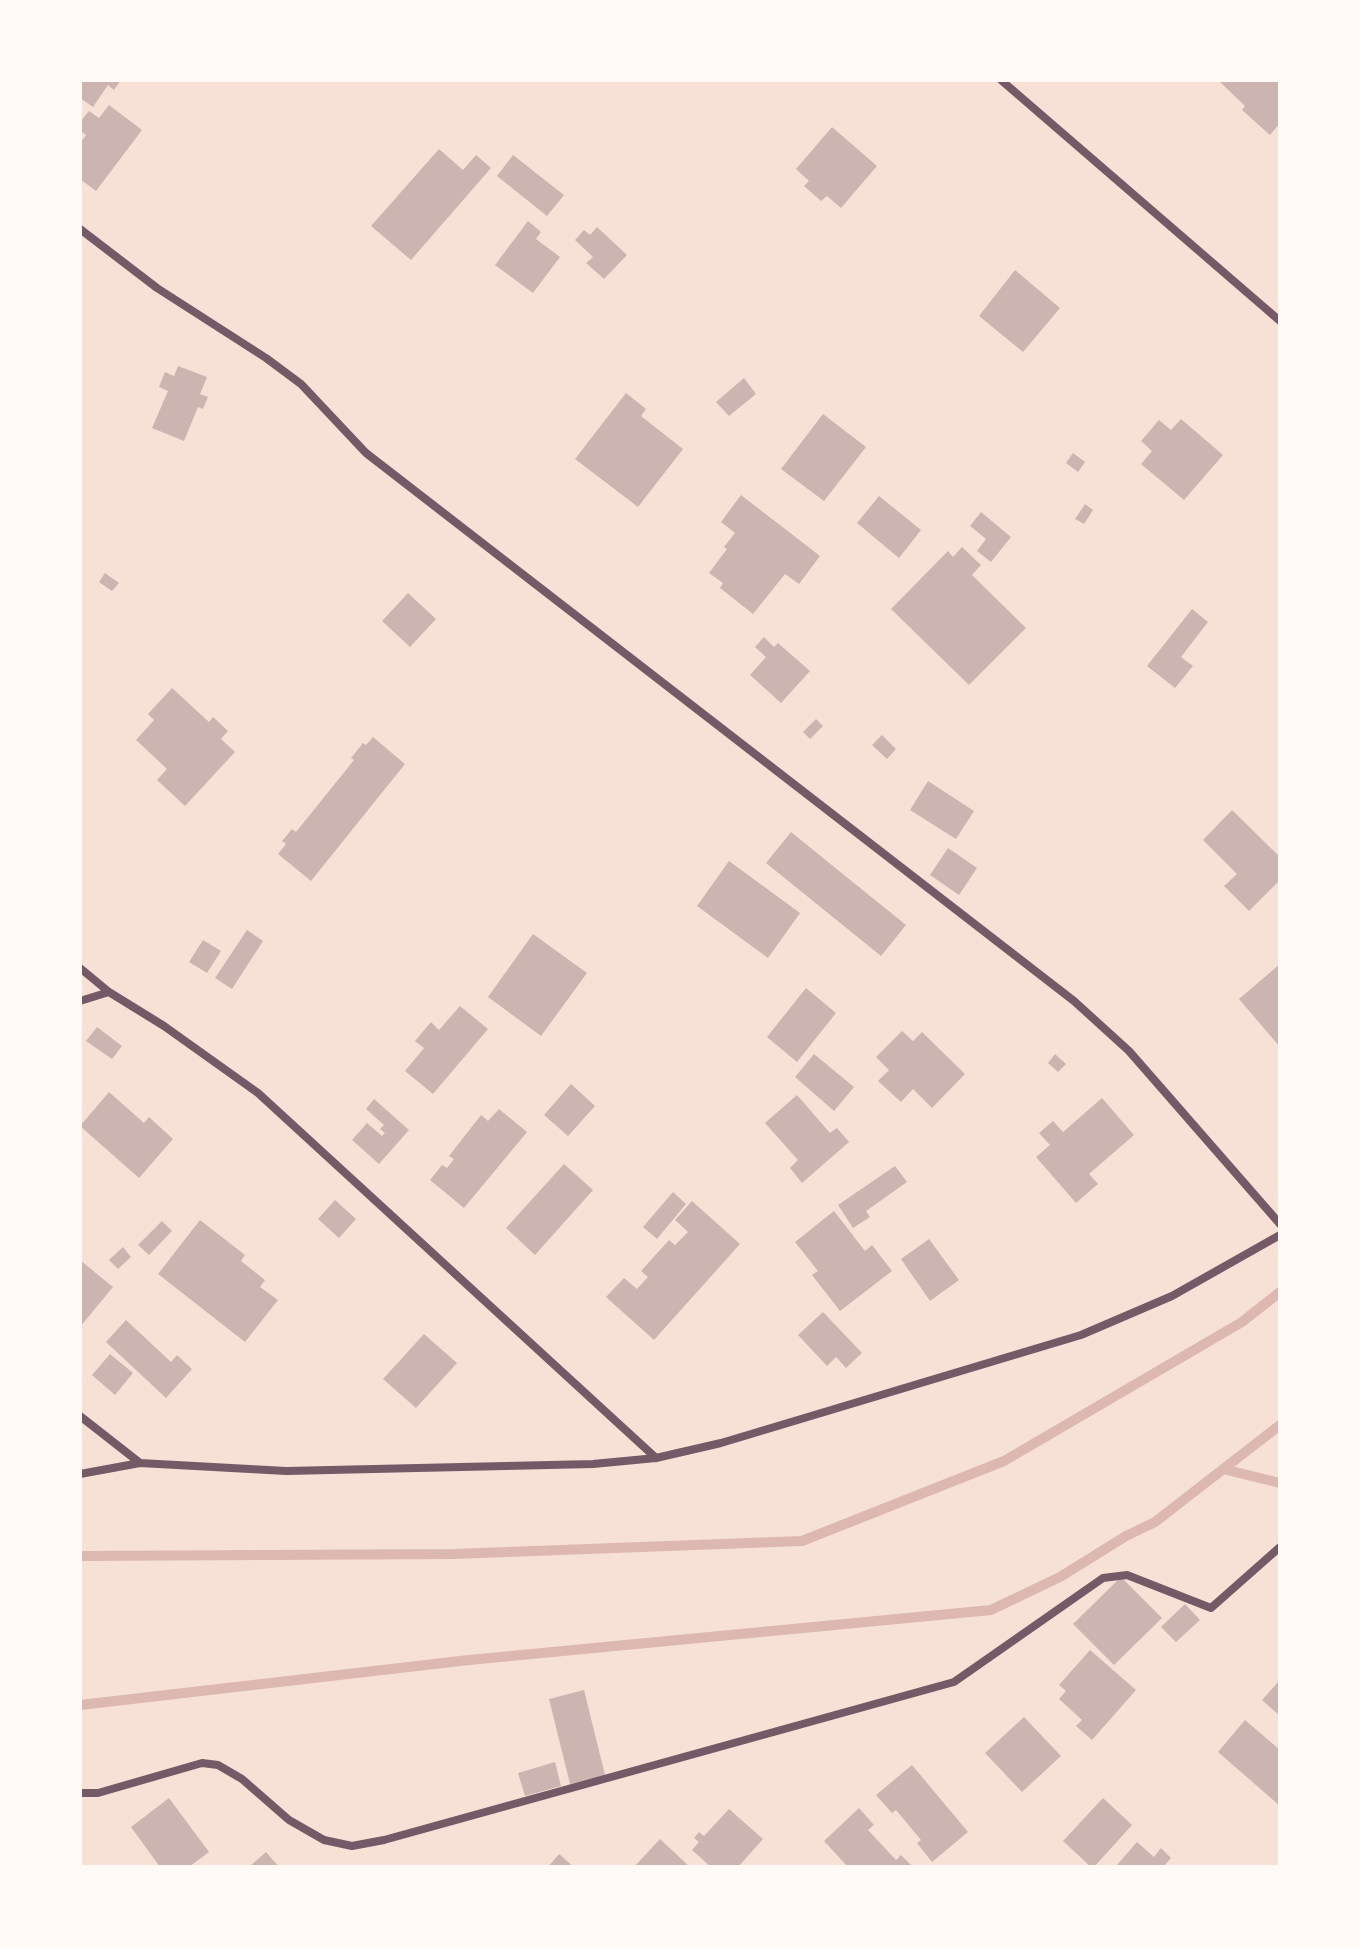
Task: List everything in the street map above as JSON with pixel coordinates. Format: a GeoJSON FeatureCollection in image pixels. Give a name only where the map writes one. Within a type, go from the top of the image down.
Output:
{"type":"FeatureCollection","features":[{"type":"Feature","properties":{"kind":"street"},"geometry":{"type":"LineString","coordinates":[[1001,80],[1280,321]]}},
{"type":"Feature","properties":{"kind":"street"},"geometry":{"type":"LineString","coordinates":[[80,229],[157,288],[301,384],[366,453],[1074,1001],[1129,1051],[1280,1224]]}},
{"type":"Feature","properties":{"kind":"street"},"geometry":{"type":"LineString","coordinates":[[80,968],[109,992],[190,1043],[258,1093],[656,1458]]}},
{"type":"Feature","properties":{"kind":"street"},"geometry":{"type":"LineString","coordinates":[[80,1001],[109,992]]}},
{"type":"Feature","properties":{"kind":"street"},"geometry":{"type":"LineString","coordinates":[[80,1474],[140,1463],[286,1471],[593,1464],[656,1458],[721,1443],[1081,1335],[1172,1296],[1280,1235]]}},
{"type":"Feature","properties":{"kind":"street"},"geometry":{"type":"LineString","coordinates":[[80,1416],[140,1463]]}},
{"type":"Feature","properties":{"kind":"street"},"geometry":{"type":"LineString","coordinates":[[80,1793],[98,1793],[202,1763],[218,1765],[242,1779],[289,1820],[324,1840],[352,1846],[384,1840],[954,1682],[1103,1578],[1127,1575],[1211,1608],[1280,1547]]}},
{"type":"Feature","properties":{"kind":"building"},"geometry":{"type":"Polygon","coordinates":[[[80,80],[121,80],[114,90],[108,85],[93,107],[80,98],[80,80]]]}},
{"type":"Feature","properties":{"kind":"building"},"geometry":{"type":"Polygon","coordinates":[[[1218,80],[1280,80],[1280,123],[1270,135],[1242,110],[1245,106],[1218,80]]]}},
{"type":"Feature","properties":{"kind":"building"},"geometry":{"type":"Polygon","coordinates":[[[109,105],[142,130],[96,191],[80,179],[80,143],[86,135],[80,131],[80,122],[89,111],[99,118],[109,105]]]}},
{"type":"Feature","properties":{"kind":"building"},"geometry":{"type":"Polygon","coordinates":[[[832,127],[877,166],[841,208],[827,196],[821,201],[804,186],[809,181],[796,169],[832,127]]]}},
{"type":"Feature","properties":{"kind":"building"},"geometry":{"type":"Polygon","coordinates":[[[439,149],[463,170],[476,155],[491,168],[411,260],[371,226],[439,149]]]}},
{"type":"Feature","properties":{"kind":"building"},"geometry":{"type":"Polygon","coordinates":[[[513,155],[564,195],[547,216],[497,176],[513,155]]]}},
{"type":"Feature","properties":{"kind":"building"},"geometry":{"type":"Polygon","coordinates":[[[528,221],[541,232],[536,239],[560,257],[533,293],[495,265],[528,221]]]}},
{"type":"Feature","properties":{"kind":"building"},"geometry":{"type":"Polygon","coordinates":[[[597,227],[627,255],[604,279],[586,263],[593,257],[575,240],[584,230],[590,235],[597,227]]]}},
{"type":"Feature","properties":{"kind":"building"},"geometry":{"type":"Polygon","coordinates":[[[1015,270],[1060,308],[1023,352],[979,316],[1015,270]]]}},
{"type":"Feature","properties":{"kind":"building"},"geometry":{"type":"Polygon","coordinates":[[[178,366],[207,377],[200,394],[208,397],[203,409],[198,407],[184,441],[152,428],[168,391],[159,387],[165,372],[174,376],[178,366]]]}},
{"type":"Feature","properties":{"kind":"building"},"geometry":{"type":"Polygon","coordinates":[[[744,378],[756,394],[729,416],[716,402],[744,378]]]}},
{"type":"Feature","properties":{"kind":"building"},"geometry":{"type":"Polygon","coordinates":[[[626,393],[646,409],[641,416],[683,449],[638,507],[575,459],[626,393]]]}},
{"type":"Feature","properties":{"kind":"building"},"geometry":{"type":"Polygon","coordinates":[[[823,414],[866,447],[824,501],[781,469],[823,414]]]}},
{"type":"Feature","properties":{"kind":"building"},"geometry":{"type":"Polygon","coordinates":[[[1181,419],[1223,455],[1184,500],[1141,464],[1152,451],[1141,441],[1159,420],[1171,430],[1181,419]]]}},
{"type":"Feature","properties":{"kind":"building"},"geometry":{"type":"Polygon","coordinates":[[[1073,453],[1085,462],[1078,472],[1066,463],[1073,453]]]}},
{"type":"Feature","properties":{"kind":"building"},"geometry":{"type":"Polygon","coordinates":[[[741,495],[820,556],[799,584],[785,574],[753,614],[720,588],[723,583],[709,573],[735,533],[721,522],[741,495]]]}},
{"type":"Feature","properties":{"kind":"building"},"geometry":{"type":"Polygon","coordinates":[[[879,496],[921,530],[899,558],[857,523],[879,496]]]}},
{"type":"Feature","properties":{"kind":"building"},"geometry":{"type":"Polygon","coordinates":[[[1085,504],[1093,510],[1084,524],[1075,519],[1085,504]]]}},
{"type":"Feature","properties":{"kind":"building"},"geometry":{"type":"Polygon","coordinates":[[[981,512],[1011,537],[991,562],[977,551],[986,539],[970,526],[981,512]]]}},
{"type":"Feature","properties":{"kind":"building"},"geometry":{"type":"Polygon","coordinates":[[[962,547],[981,565],[972,575],[1026,628],[969,685],[891,609],[948,551],[953,557],[962,547]]]}},
{"type":"Feature","properties":{"kind":"building"},"geometry":{"type":"Polygon","coordinates":[[[105,573],[119,583],[112,591],[99,582],[105,573]]]}},
{"type":"Feature","properties":{"kind":"building"},"geometry":{"type":"Polygon","coordinates":[[[408,593],[436,619],[410,647],[382,621],[408,593]]]}},
{"type":"Feature","properties":{"kind":"building"},"geometry":{"type":"Polygon","coordinates":[[[1192,609],[1208,622],[1181,657],[1193,666],[1175,688],[1147,666],[1192,609]]]}},
{"type":"Feature","properties":{"kind":"building"},"geometry":{"type":"Polygon","coordinates":[[[764,637],[774,647],[778,643],[810,671],[781,703],[750,675],[766,657],[755,647],[764,637]]]}},
{"type":"Feature","properties":{"kind":"building"},"geometry":{"type":"Polygon","coordinates":[[[172,688],[209,722],[213,717],[228,731],[221,739],[235,752],[185,806],[157,780],[167,769],[136,740],[154,720],[148,714],[172,688]]]}},
{"type":"Feature","properties":{"kind":"building"},"geometry":{"type":"Polygon","coordinates":[[[816,719],[823,726],[810,739],[803,732],[816,719]]]}},
{"type":"Feature","properties":{"kind":"building"},"geometry":{"type":"Polygon","coordinates":[[[882,735],[896,749],[887,759],[872,745],[882,735]]]}},
{"type":"Feature","properties":{"kind":"building"},"geometry":{"type":"Polygon","coordinates":[[[373,737],[405,764],[311,881],[278,854],[286,844],[282,841],[292,829],[296,832],[354,760],[351,758],[363,743],[366,745],[373,737]]]}},
{"type":"Feature","properties":{"kind":"building"},"geometry":{"type":"Polygon","coordinates":[[[928,781],[974,811],[956,839],[910,810],[928,781]]]}},
{"type":"Feature","properties":{"kind":"building"},"geometry":{"type":"Polygon","coordinates":[[[1232,810],[1280,857],[1280,880],[1249,911],[1224,886],[1237,874],[1203,840],[1232,810]]]}},
{"type":"Feature","properties":{"kind":"building"},"geometry":{"type":"Polygon","coordinates":[[[791,832],[906,925],[881,956],[766,863],[791,832]]]}},
{"type":"Feature","properties":{"kind":"building"},"geometry":{"type":"Polygon","coordinates":[[[948,848],[977,868],[959,895],[930,875],[948,848]]]}},
{"type":"Feature","properties":{"kind":"building"},"geometry":{"type":"Polygon","coordinates":[[[729,861],[800,913],[768,958],[697,906],[729,861]]]}},
{"type":"Feature","properties":{"kind":"building"},"geometry":{"type":"Polygon","coordinates":[[[247,930],[263,941],[232,989],[215,978],[247,930]]]}},
{"type":"Feature","properties":{"kind":"building"},"geometry":{"type":"Polygon","coordinates":[[[533,934],[587,973],[541,1036],[488,997],[533,934]]]}},
{"type":"Feature","properties":{"kind":"building"},"geometry":{"type":"Polygon","coordinates":[[[203,940],[221,951],[207,973],[189,962],[203,940]]]}},
{"type":"Feature","properties":{"kind":"building"},"geometry":{"type":"Polygon","coordinates":[[[1280,964],[1280,1047],[1239,999],[1280,964]]]}},
{"type":"Feature","properties":{"kind":"building"},"geometry":{"type":"Polygon","coordinates":[[[806,988],[836,1013],[797,1062],[767,1037],[806,988]]]}},
{"type":"Feature","properties":{"kind":"building"},"geometry":{"type":"Polygon","coordinates":[[[460,1006],[488,1029],[433,1094],[405,1071],[424,1048],[415,1041],[431,1022],[439,1030],[460,1006]]]}},
{"type":"Feature","properties":{"kind":"building"},"geometry":{"type":"Polygon","coordinates":[[[97,1027],[122,1046],[112,1059],[86,1041],[97,1027]]]}},
{"type":"Feature","properties":{"kind":"building"},"geometry":{"type":"Polygon","coordinates":[[[902,1031],[913,1041],[922,1032],[965,1074],[932,1108],[913,1089],[901,1102],[878,1081],[889,1070],[876,1057],[902,1031]]]}},
{"type":"Feature","properties":{"kind":"building"},"geometry":{"type":"Polygon","coordinates":[[[814,1054],[854,1087],[834,1111],[795,1077],[814,1054]]]}},
{"type":"Feature","properties":{"kind":"building"},"geometry":{"type":"Polygon","coordinates":[[[1055,1054],[1066,1064],[1058,1072],[1048,1063],[1055,1054]]]}},
{"type":"Feature","properties":{"kind":"building"},"geometry":{"type":"Polygon","coordinates":[[[571,1084],[595,1106],[568,1136],[544,1115],[571,1084]]]}},
{"type":"Feature","properties":{"kind":"building"},"geometry":{"type":"Polygon","coordinates":[[[109,1092],[144,1123],[149,1117],[173,1139],[139,1178],[80,1126],[109,1092]]]}},
{"type":"Feature","properties":{"kind":"building"},"geometry":{"type":"Polygon","coordinates":[[[797,1095],[830,1133],[837,1128],[849,1142],[802,1183],[790,1168],[798,1160],[765,1123],[797,1095]]]}},
{"type":"Feature","properties":{"kind":"building"},"geometry":{"type":"Polygon","coordinates":[[[1102,1098],[1134,1135],[1089,1174],[1098,1184],[1076,1203],[1036,1157],[1050,1145],[1039,1133],[1053,1121],[1063,1132],[1102,1098]]]}},
{"type":"Feature","properties":{"kind":"building"},"geometry":{"type":"Polygon","coordinates":[[[374,1099],[409,1130],[379,1164],[352,1140],[367,1123],[382,1136],[385,1133],[380,1129],[384,1125],[366,1109],[374,1099]]]}},
{"type":"Feature","properties":{"kind":"building"},"geometry":{"type":"Polygon","coordinates":[[[499,1109],[527,1132],[464,1208],[430,1180],[442,1165],[447,1168],[454,1159],[449,1156],[481,1115],[488,1121],[499,1109]]]}},
{"type":"Feature","properties":{"kind":"building"},"geometry":{"type":"Polygon","coordinates":[[[564,1164],[593,1190],[535,1255],[506,1228],[564,1164]]]}},
{"type":"Feature","properties":{"kind":"building"},"geometry":{"type":"Polygon","coordinates":[[[895,1166],[907,1182],[866,1211],[870,1217],[853,1228],[838,1205],[895,1166]]]}},
{"type":"Feature","properties":{"kind":"building"},"geometry":{"type":"Polygon","coordinates":[[[673,1192],[686,1204],[657,1239],[643,1227],[673,1192]]]}},
{"type":"Feature","properties":{"kind":"building"},"geometry":{"type":"Polygon","coordinates":[[[335,1200],[356,1219],[339,1238],[318,1219],[335,1200]]]}},
{"type":"Feature","properties":{"kind":"building"},"geometry":{"type":"Polygon","coordinates":[[[692,1201],[740,1244],[654,1340],[606,1297],[624,1278],[637,1289],[648,1277],[641,1271],[669,1240],[675,1245],[688,1232],[675,1220],[692,1201]]]}},
{"type":"Feature","properties":{"kind":"building"},"geometry":{"type":"Polygon","coordinates":[[[834,1211],[865,1251],[872,1245],[892,1271],[840,1311],[812,1275],[818,1271],[795,1242],[834,1211]]]}},
{"type":"Feature","properties":{"kind":"building"},"geometry":{"type":"Polygon","coordinates":[[[200,1220],[245,1255],[241,1261],[265,1280],[260,1287],[278,1300],[245,1342],[158,1274],[200,1220]]]}},
{"type":"Feature","properties":{"kind":"building"},"geometry":{"type":"Polygon","coordinates":[[[162,1221],[172,1231],[149,1255],[138,1245],[162,1221]]]}},
{"type":"Feature","properties":{"kind":"building"},"geometry":{"type":"Polygon","coordinates":[[[929,1239],[959,1280],[930,1301],[901,1259],[929,1239]]]}},
{"type":"Feature","properties":{"kind":"building"},"geometry":{"type":"Polygon","coordinates":[[[123,1247],[131,1257],[118,1269],[109,1260],[123,1247]]]}},
{"type":"Feature","properties":{"kind":"building"},"geometry":{"type":"Polygon","coordinates":[[[80,1260],[113,1287],[80,1327],[80,1260]]]}},
{"type":"Feature","properties":{"kind":"building"},"geometry":{"type":"Polygon","coordinates":[[[823,1312],[862,1353],[846,1368],[836,1357],[827,1366],[798,1335],[823,1312]]]}},
{"type":"Feature","properties":{"kind":"building"},"geometry":{"type":"Polygon","coordinates":[[[126,1320],[171,1362],[177,1355],[192,1369],[166,1398],[106,1342],[126,1320]]]}},
{"type":"Feature","properties":{"kind":"building"},"geometry":{"type":"Polygon","coordinates":[[[424,1334],[457,1363],[416,1408],[383,1379],[424,1334]]]}},
{"type":"Feature","properties":{"kind":"building"},"geometry":{"type":"Polygon","coordinates":[[[110,1354],[133,1373],[115,1395],[92,1375],[110,1354]]]}},
{"type":"Feature","properties":{"kind":"building"},"geometry":{"type":"Polygon","coordinates":[[[1121,1577],[1162,1618],[1114,1665],[1073,1624],[1121,1577]]]}},
{"type":"Feature","properties":{"kind":"building"},"geometry":{"type":"Polygon","coordinates":[[[1185,1604],[1200,1620],[1176,1642],[1161,1627],[1185,1604]]]}},
{"type":"Feature","properties":{"kind":"building"},"geometry":{"type":"Polygon","coordinates":[[[1090,1650],[1136,1690],[1092,1740],[1076,1726],[1082,1720],[1059,1699],[1066,1691],[1059,1685],[1090,1650]]]}},
{"type":"Feature","properties":{"kind":"building"},"geometry":{"type":"Polygon","coordinates":[[[1280,1680],[1280,1716],[1262,1700],[1280,1680]]]}},
{"type":"Feature","properties":{"kind":"building"},"geometry":{"type":"Polygon","coordinates":[[[584,1690],[605,1775],[570,1784],[549,1699],[584,1690]]]}},
{"type":"Feature","properties":{"kind":"building"},"geometry":{"type":"Polygon","coordinates":[[[1024,1717],[1061,1756],[1022,1792],[985,1753],[1024,1717]]]}},
{"type":"Feature","properties":{"kind":"building"},"geometry":{"type":"Polygon","coordinates":[[[1245,1720],[1280,1750],[1280,1806],[1218,1752],[1245,1720]]]}},
{"type":"Feature","properties":{"kind":"building"},"geometry":{"type":"Polygon","coordinates":[[[555,1762],[561,1786],[525,1796],[518,1773],[555,1762]]]}},
{"type":"Feature","properties":{"kind":"building"},"geometry":{"type":"Polygon","coordinates":[[[912,1765],[968,1832],[932,1862],[917,1843],[921,1840],[896,1810],[892,1813],[876,1795],[912,1765]]]}},
{"type":"Feature","properties":{"kind":"building"},"geometry":{"type":"Polygon","coordinates":[[[169,1798],[209,1852],[189,1867],[160,1867],[131,1827],[169,1798]]]}},
{"type":"Feature","properties":{"kind":"building"},"geometry":{"type":"Polygon","coordinates":[[[1103,1798],[1132,1825],[1091,1867],[1063,1841],[1103,1798]]]}},
{"type":"Feature","properties":{"kind":"building"},"geometry":{"type":"Polygon","coordinates":[[[859,1808],[874,1825],[868,1830],[896,1860],[901,1855],[913,1867],[848,1867],[824,1841],[859,1808]]]}},
{"type":"Feature","properties":{"kind":"building"},"geometry":{"type":"Polygon","coordinates":[[[729,1809],[763,1839],[738,1867],[711,1867],[692,1850],[699,1842],[694,1838],[699,1832],[704,1836],[729,1809]]]}},
{"type":"Feature","properties":{"kind":"building"},"geometry":{"type":"Polygon","coordinates":[[[660,1839],[690,1867],[634,1867],[660,1839]]]}},
{"type":"Feature","properties":{"kind":"building"},"geometry":{"type":"Polygon","coordinates":[[[1137,1842],[1154,1857],[1161,1848],[1171,1858],[1163,1867],[1115,1867],[1137,1842]]]}},
{"type":"Feature","properties":{"kind":"building"},"geometry":{"type":"Polygon","coordinates":[[[266,1852],[279,1867],[249,1867],[266,1852]]]}},
{"type":"Feature","properties":{"kind":"building"},"geometry":{"type":"Polygon","coordinates":[[[559,1854],[574,1867],[548,1867],[559,1854]]]}},
{"type":"Feature","properties":{"kind":"waterway"},"geometry":{"type":"LineString","coordinates":[[80,1556],[454,1554],[802,1541],[1004,1461],[1242,1322],[1280,1292]]}},
{"type":"Feature","properties":{"kind":"waterway"},"geometry":{"type":"LineString","coordinates":[[80,1705],[469,1660],[991,1610],[1060,1577],[1126,1536],[1155,1522],[1280,1425]]}},
{"type":"Feature","properties":{"kind":"waterway"},"geometry":{"type":"LineString","coordinates":[[1223,1469],[1280,1483]]}}]}
